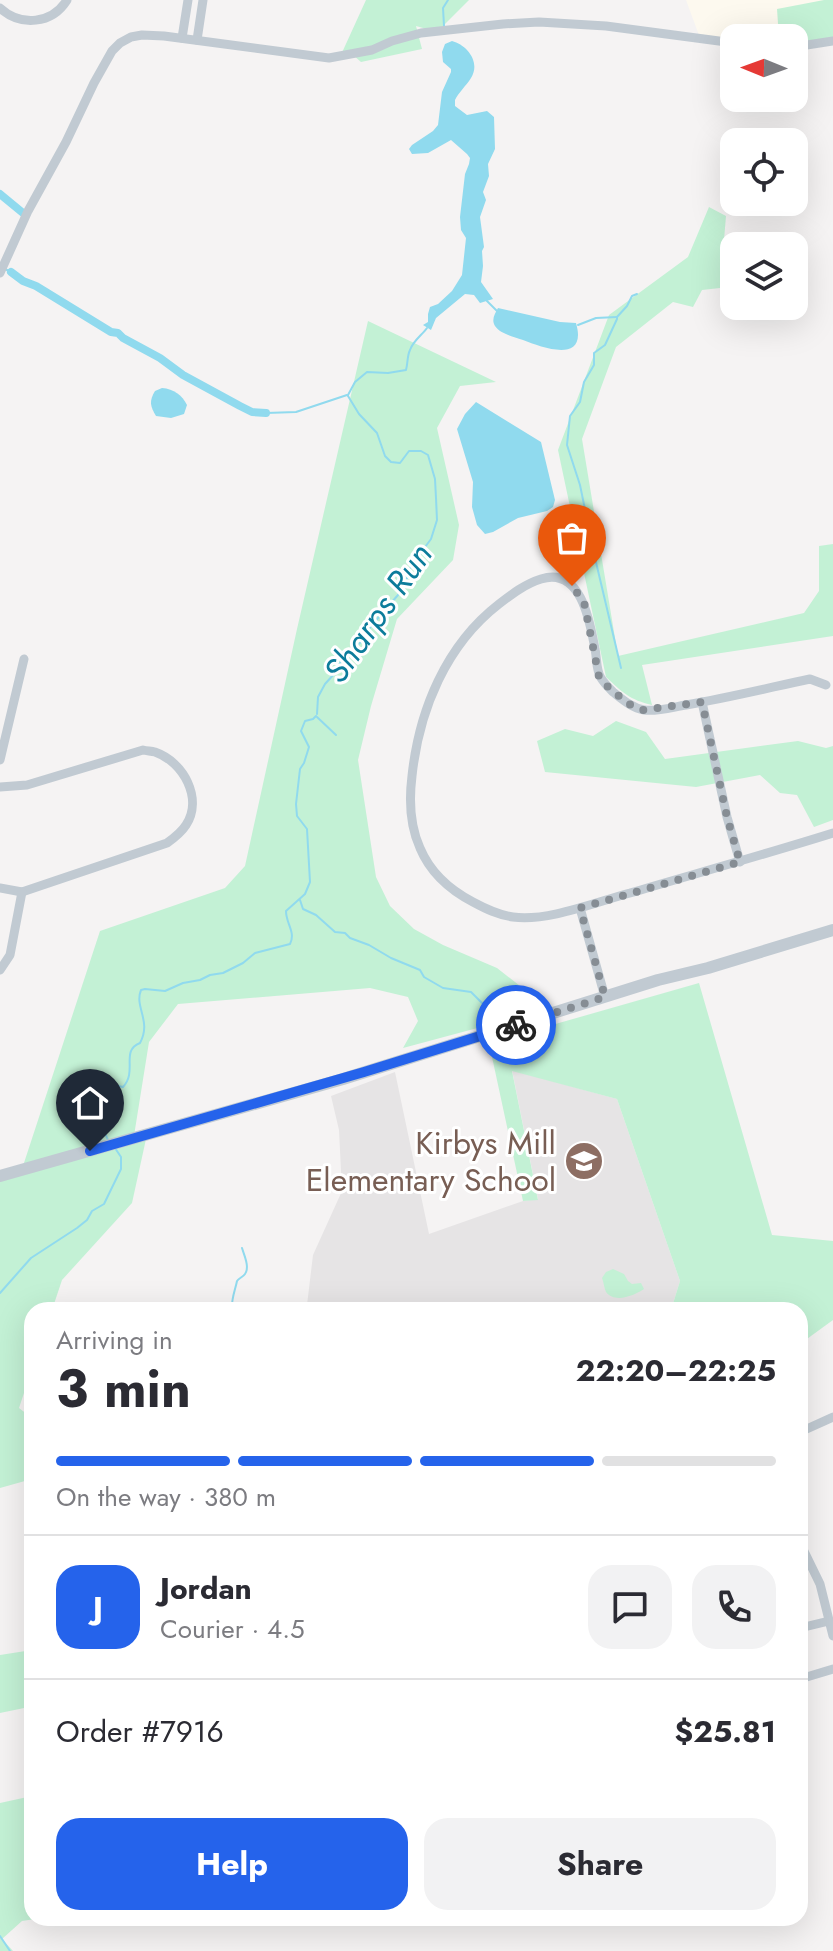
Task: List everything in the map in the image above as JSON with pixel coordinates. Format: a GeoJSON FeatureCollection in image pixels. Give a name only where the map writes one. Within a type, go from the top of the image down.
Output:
{"type":"FeatureCollection","features":[{"type":"Feature","properties":{"kind":"street"},"geometry":{"type":"LineString","coordinates":[[0,8],[17,18],[42,20],[62,9],[67,0]]}},
{"type":"Feature","properties":{"kind":"street"},"geometry":{"type":"LineString","coordinates":[[182,38],[188,0]]}},
{"type":"Feature","properties":{"kind":"street"},"geometry":{"type":"LineString","coordinates":[[197,40],[203,0]]}},
{"type":"Feature","properties":{"kind":"street"},"geometry":{"type":"LineString","coordinates":[[0,273],[28,211],[100,72],[112,51],[131,37],[182,38],[329,58],[372,50],[421,33],[503,24],[554,22],[619,27],[720,41]]}},
{"type":"Feature","properties":{"kind":"street"},"geometry":{"type":"LineString","coordinates":[[808,45],[833,41]]}},
{"type":"Feature","properties":{"kind":"street"},"geometry":{"type":"LineString","coordinates":[[826,685],[810,679],[702,702],[643,710],[629,704],[599,677],[584,602],[562,578],[542,578],[516,591],[487,613],[465,636],[447,663],[420,728],[410,791],[413,827],[420,849],[438,876],[461,896],[495,913],[513,917],[533,918],[580,908],[833,833]]}},
{"type":"Feature","properties":{"kind":"street"},"geometry":{"type":"LineString","coordinates":[[0,760],[24,659]]}},
{"type":"Feature","properties":{"kind":"street"},"geometry":{"type":"LineString","coordinates":[[702,702],[740,862]]}},
{"type":"Feature","properties":{"kind":"street"},"geometry":{"type":"LineString","coordinates":[[0,787],[27,785],[143,750],[156,752],[182,772],[189,783],[192,809],[188,823],[167,843],[22,892],[0,888]]}},
{"type":"Feature","properties":{"kind":"street"},"geometry":{"type":"LineString","coordinates":[[0,970],[10,955],[22,892]]}},
{"type":"Feature","properties":{"kind":"street"},"geometry":{"type":"LineString","coordinates":[[580,908],[605,997]]}},
{"type":"Feature","properties":{"kind":"street"},"geometry":{"type":"LineString","coordinates":[[0,1176],[393,1064],[833,930]]}},
{"type":"Feature","properties":{"kind":"street"},"geometry":{"type":"LineString","coordinates":[[808,1428],[833,1417]]}},
{"type":"Feature","properties":{"kind":"street"},"geometry":{"type":"LineString","coordinates":[[808,1559],[820,1584],[833,1636]]}},
{"type":"Feature","properties":{"kind":"street"},"geometry":{"type":"LineString","coordinates":[[808,1626],[829,1621]]}},
{"type":"Feature","properties":{"kind":"street"},"geometry":{"type":"LineString","coordinates":[[808,1677],[833,1669]]}},
{"type":"Feature","properties":{"kind":"shaded area"},"geometry":{"type":"Polygon","coordinates":[[[686,0],[833,0],[808,24],[720,24],[720,41],[700,38],[686,0]]]}},
{"type":"Feature","properties":{"kind":"shaded area","name":"Kirbys Mill Elementary School"},"geometry":{"type":"Polygon","coordinates":[[[512,1070],[617,1099],[680,1281],[673,1302],[307,1302],[313,1255],[342,1191],[339,1130],[331,1096],[395,1072],[429,1234],[523,1201],[538,1199],[512,1070]]]}},
{"type":"Feature","properties":{"kind":"green space"},"geometry":{"type":"Polygon","coordinates":[[[366,0],[469,0],[437,32],[416,26],[422,49],[361,62],[352,54],[340,57],[366,0]]]}},
{"type":"Feature","properties":{"kind":"green space"},"geometry":{"type":"Polygon","coordinates":[[[833,0],[833,41],[808,45],[808,24],[778,24],[777,9],[833,0]]]}},
{"type":"Feature","properties":{"kind":"green space"},"geometry":{"type":"Polygon","coordinates":[[[709,207],[720,213],[720,216],[726,216],[725,232],[720,232],[720,288],[702,290],[693,307],[673,302],[616,347],[582,439],[618,656],[804,613],[819,591],[819,546],[833,544],[833,636],[642,665],[652,705],[627,695],[606,677],[558,450],[609,315],[688,257],[709,207]]]}},
{"type":"Feature","properties":{"kind":"green space"},"geometry":{"type":"Polygon","coordinates":[[[368,321],[496,382],[460,386],[437,428],[459,525],[453,560],[397,619],[358,760],[376,877],[390,906],[414,929],[497,968],[543,1004],[533,1013],[403,1048],[418,1021],[408,997],[370,988],[178,1004],[149,1042],[133,1142],[146,1139],[132,1203],[62,1280],[55,1302],[24,1302],[24,1393],[19,1408],[24,1412],[24,1481],[0,1488],[0,1175],[22,1169],[100,931],[225,888],[245,866],[368,321]]]}},
{"type":"Feature","properties":{"kind":"green space"},"geometry":{"type":"Polygon","coordinates":[[[616,721],[646,732],[665,759],[798,741],[826,748],[833,746],[833,820],[814,827],[797,795],[780,793],[760,775],[696,787],[545,772],[537,741],[565,729],[593,736],[616,721]]]}},
{"type":"Feature","properties":{"kind":"green space"},"geometry":{"type":"Polygon","coordinates":[[[699,983],[772,1235],[833,1241],[833,1320],[808,1338],[808,1302],[673,1302],[680,1281],[617,1099],[512,1071],[538,1200],[523,1201],[489,1043],[699,983]]]}},
{"type":"Feature","properties":{"kind":"green space"},"geometry":{"type":"Polygon","coordinates":[[[613,1269],[624,1274],[632,1284],[641,1283],[644,1289],[625,1297],[610,1296],[602,1278],[613,1269]]]}},
{"type":"Feature","properties":{"kind":"green space"},"geometry":{"type":"Polygon","coordinates":[[[24,1651],[24,1708],[0,1713],[0,1655],[24,1651]]]}},
{"type":"Feature","properties":{"kind":"green space"},"geometry":{"type":"Polygon","coordinates":[[[24,1798],[24,1921],[2,1939],[13,1951],[0,1951],[0,1803],[24,1798]]]}},
{"type":"Feature","properties":{"kind":"water"},"geometry":{"type":"Polygon","coordinates":[[[452,41],[467,50],[474,66],[471,78],[455,100],[455,106],[467,115],[487,111],[494,117],[495,149],[488,164],[489,176],[483,192],[486,200],[480,217],[484,247],[481,282],[493,299],[480,303],[474,295],[465,294],[436,318],[431,330],[423,325],[428,322],[430,307],[452,291],[462,275],[466,238],[461,230],[460,217],[470,158],[451,140],[428,153],[412,154],[409,149],[438,125],[442,92],[451,72],[443,62],[442,52],[445,44],[452,41]]]}},
{"type":"Feature","properties":{"kind":"water"},"geometry":{"type":"Polygon","coordinates":[[[498,308],[576,323],[576,344],[570,349],[552,349],[504,333],[494,323],[498,308]]]}},
{"type":"Feature","properties":{"kind":"water"},"geometry":{"type":"Polygon","coordinates":[[[162,388],[174,391],[183,398],[187,405],[184,414],[171,418],[156,416],[151,401],[155,391],[162,388]]]}},
{"type":"Feature","properties":{"kind":"water"},"geometry":{"type":"Polygon","coordinates":[[[476,402],[541,442],[555,500],[553,507],[547,511],[518,518],[485,534],[477,525],[472,507],[473,482],[457,429],[476,402]]]}},
{"type":"Feature","properties":{"kind":"waterway","name":"Sharps Run"},"geometry":{"type":"LineString","coordinates":[[444,26],[443,8],[448,0]]}},
{"type":"Feature","properties":{"kind":"waterway"},"geometry":{"type":"LineString","coordinates":[[0,194],[23,213]]}},
{"type":"Feature","properties":{"kind":"waterway"},"geometry":{"type":"LineString","coordinates":[[5,269],[11,272]]}},
{"type":"Feature","properties":{"kind":"waterway"},"geometry":{"type":"LineString","coordinates":[[11,272],[160,358],[183,375],[252,412],[266,413]]}},
{"type":"Feature","properties":{"kind":"waterway"},"geometry":{"type":"LineString","coordinates":[[621,668],[580,485],[567,445],[570,416],[580,402],[584,382],[594,365],[594,353],[605,345],[617,317],[632,296],[637,294]]}},
{"type":"Feature","properties":{"kind":"waterway"},"geometry":{"type":"LineString","coordinates":[[487,301],[497,311]]}},
{"type":"Feature","properties":{"kind":"waterway"},"geometry":{"type":"LineString","coordinates":[[578,325],[596,318],[617,317]]}},
{"type":"Feature","properties":{"kind":"waterway","name":"Sharps Run"},"geometry":{"type":"LineString","coordinates":[[348,395],[355,382],[367,372],[406,370],[411,347],[427,328]]}},
{"type":"Feature","properties":{"kind":"waterway"},"geometry":{"type":"LineString","coordinates":[[266,413],[296,412],[347,395]]}},
{"type":"Feature","properties":{"kind":"waterway","name":"Sharps Run"},"geometry":{"type":"LineString","coordinates":[[317,714],[318,697],[325,684],[345,654],[360,643],[398,595],[411,566],[431,539],[437,520],[435,479],[428,455],[421,451],[409,451],[400,463],[391,462],[385,456],[377,433],[359,414],[348,396]]}},
{"type":"Feature","properties":{"kind":"waterway","name":"Sharps Run"},"geometry":{"type":"LineString","coordinates":[[108,1140],[101,1114],[101,1092],[105,1085],[123,1087],[127,1081],[131,1051],[143,1035],[141,990],[165,991],[223,973],[255,953],[290,944],[292,936],[286,911],[305,894],[310,882],[307,829],[297,816],[296,804],[300,769],[309,747],[301,731],[305,721],[316,716]]}},
{"type":"Feature","properties":{"kind":"waterway"},"geometry":{"type":"LineString","coordinates":[[317,717],[336,735]]}},
{"type":"Feature","properties":{"kind":"waterway"},"geometry":{"type":"LineString","coordinates":[[300,900],[303,909],[316,915],[335,932],[345,933],[420,970],[424,977],[443,988],[471,992],[484,1005],[501,1011],[513,1010],[520,1017]]}},
{"type":"Feature","properties":{"kind":"waterway","name":"Sharps Run"},"geometry":{"type":"LineString","coordinates":[[0,1293],[31,1258],[77,1228],[92,1211],[104,1204],[121,1169],[121,1157],[115,1148]]}},
{"type":"Feature","properties":{"kind":"waterway"},"geometry":{"type":"LineString","coordinates":[[233,1302],[237,1281],[247,1268],[242,1248]]}},
{"type":"Feature","properties":{"kind":"waterway"},"geometry":{"type":"LineString","coordinates":[[0,1936],[10,1951]]}},
{"type":"Feature","properties":{"kind":"way so far"},"geometry":{"type":"LineString","coordinates":[[516,1025],[605,997],[580,908],[740,862],[702,702],[643,710],[629,704],[609,688],[599,677],[584,602],[572,586]]}},
{"type":"Feature","properties":{"kind":"place","name":"Kirbys Mill Elementary School"},"geometry":{"type":"Point","coordinates":[584,1161]}},
{"type":"Feature","properties":{"kind":"route"},"geometry":{"type":"LineString","coordinates":[[90,1151],[516,1025]]}}]}
